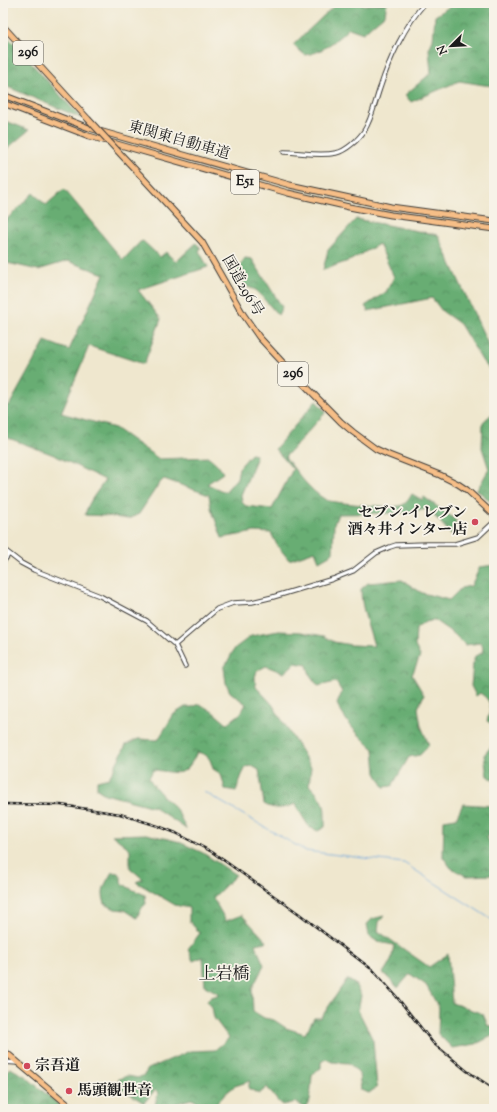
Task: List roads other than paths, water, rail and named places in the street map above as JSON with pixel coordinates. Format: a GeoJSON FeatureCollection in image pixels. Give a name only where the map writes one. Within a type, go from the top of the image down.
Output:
{"type":"FeatureCollection","features":[{"type":"Feature","properties":{"kind":"highway","name":"国道296号"},"geometry":{"type":"LineString","coordinates":[[3,26],[202,242],[243,314],[259,337],[341,422],[376,449],[440,475],[458,484],[467,490],[494,515]]}},
{"type":"Feature","properties":{"kind":"highway","name":"東関東自動車道"},"geometry":{"type":"LineString","coordinates":[[3,95],[89,128],[290,185],[391,207],[494,220]]}},
{"type":"Feature","properties":{"kind":"highway","name":"東関東自動車道"},"geometry":{"type":"LineString","coordinates":[[3,103],[88,136],[288,193],[391,215],[494,229]]}},
{"type":"Feature","properties":{"kind":"highway"},"geometry":{"type":"LineString","coordinates":[[3,1050],[73,1109]]}},
{"type":"Feature","properties":{"kind":"street"},"geometry":{"type":"LineString","coordinates":[[284,152],[297,152],[316,155],[337,152],[351,145],[364,132],[384,76],[411,20],[425,3]]}},
{"type":"Feature","properties":{"kind":"street"},"geometry":{"type":"LineString","coordinates":[[175,645],[217,609],[222,607],[273,598],[333,579],[353,571],[376,552],[396,545],[455,544],[478,537],[494,522]]}},
{"type":"Feature","properties":{"kind":"street"},"geometry":{"type":"LineString","coordinates":[[3,549],[21,564],[100,596],[156,627],[175,645],[185,666]]}},
{"type":"Feature","properties":{"kind":"street"},"geometry":{"type":"LineString","coordinates":[[3,562],[9,554]]}},
{"type":"Feature","properties":{"kind":"street"},"geometry":{"type":"LineString","coordinates":[[3,1062],[19,1063]]}},
{"type":"Feature","properties":{"kind":"waterway"},"geometry":{"type":"LineString","coordinates":[[204,792],[306,851],[404,863],[494,921]]}},
{"type":"Feature","properties":{"kind":"railway"},"geometry":{"type":"LineString","coordinates":[[3,804],[61,805],[120,814],[176,833],[212,852],[298,913],[374,971],[433,1043],[467,1071],[494,1089]]}},
{"type":"Feature","properties":{"kind":"place","name":"セブン-イレブン 酒々井インター店"},"geometry":{"type":"Point","coordinates":[475,522]}},
{"type":"Feature","properties":{"kind":"place","name":"宗吾道"},"geometry":{"type":"Point","coordinates":[27,1066]}},
{"type":"Feature","properties":{"kind":"place","name":"馬頭観世音"},"geometry":{"type":"Point","coordinates":[69,1091]}},
{"type":"Feature","properties":{"kind":"district","name":"上岩橋"},"geometry":{"type":"Point","coordinates":[224,975]}}]}
